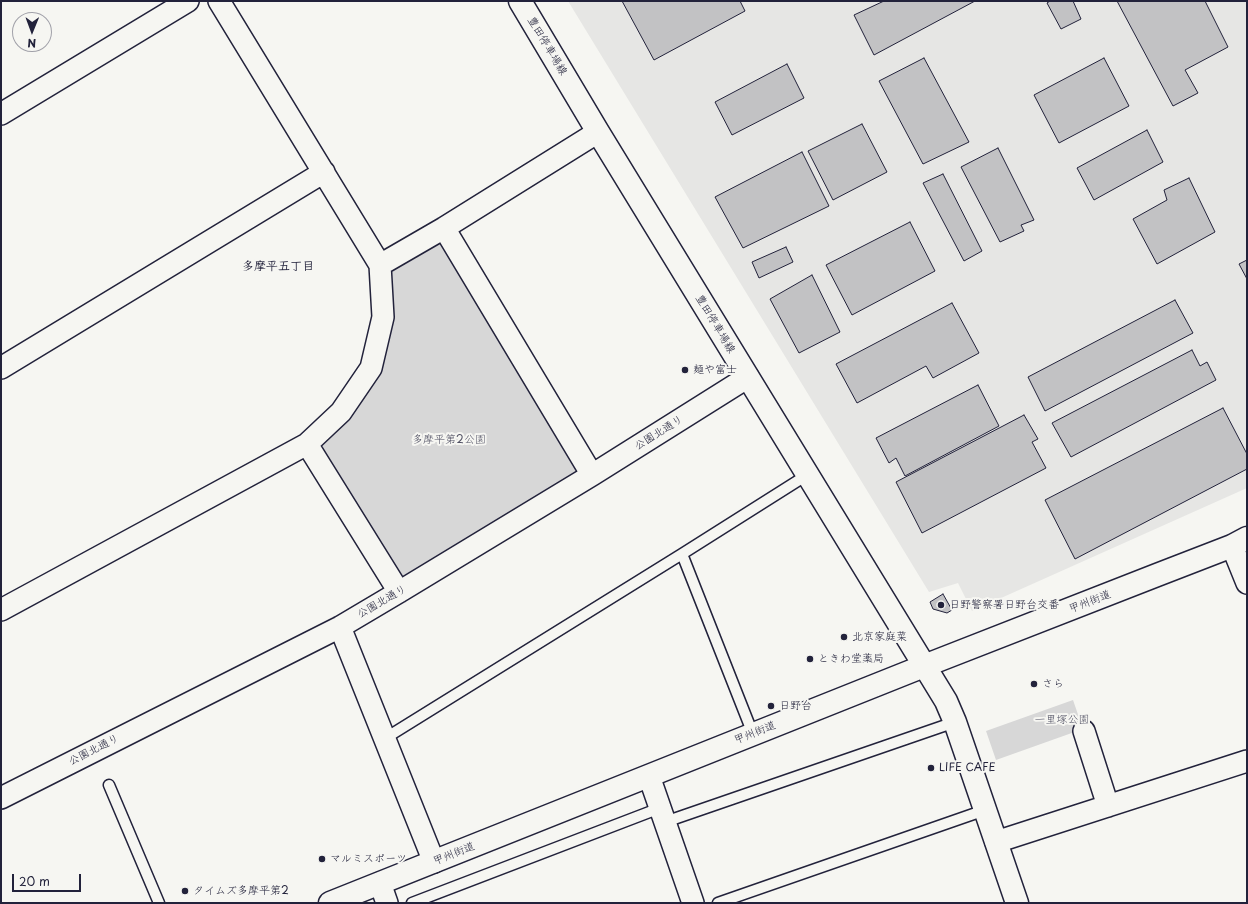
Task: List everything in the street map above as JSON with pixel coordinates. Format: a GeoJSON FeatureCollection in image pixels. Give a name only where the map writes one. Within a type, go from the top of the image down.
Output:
{"type":"FeatureCollection","features":[{"type":"Feature","properties":{"kind":"main road","name":"豊田停車場線"},"geometry":{"type":"LineString","coordinates":[[520,1],[598,132],[946,701],[955,722],[1017,903]]}},
{"type":"Feature","properties":{"kind":"main road","name":"甲州街道"},"geometry":{"type":"LineString","coordinates":[[330,903],[383,893],[434,862],[1239,542]]}},
{"type":"Feature","properties":{"kind":"street"},"geometry":{"type":"LineString","coordinates":[[1,114],[188,1]]}},
{"type":"Feature","properties":{"kind":"street"},"geometry":{"type":"LineString","coordinates":[[1,610],[307,444],[341,412],[371,368],[383,317],[380,265],[219,1]]}},
{"type":"Feature","properties":{"kind":"street"},"geometry":{"type":"LineString","coordinates":[[380,265],[444,228],[598,132]]}},
{"type":"Feature","properties":{"kind":"street"},"geometry":{"type":"LineString","coordinates":[[1,368],[324,172]]}},
{"type":"Feature","properties":{"kind":"street"},"geometry":{"type":"LineString","coordinates":[[444,228],[592,476]]}},
{"type":"Feature","properties":{"kind":"street","name":"公園北通り"},"geometry":{"type":"LineString","coordinates":[[1,798],[340,627],[592,476],[748,377]]}},
{"type":"Feature","properties":{"kind":"street"},"geometry":{"type":"LineString","coordinates":[[307,444],[399,592]]}},
{"type":"Feature","properties":{"kind":"street"},"geometry":{"type":"LineString","coordinates":[[1239,542],[1247,582]]}},
{"type":"Feature","properties":{"kind":"street"},"geometry":{"type":"LineString","coordinates":[[340,627],[434,862]]}},
{"type":"Feature","properties":{"kind":"street"},"geometry":{"type":"LineString","coordinates":[[1084,731],[1108,806]]}},
{"type":"Feature","properties":{"kind":"street"},"geometry":{"type":"LineString","coordinates":[[996,842],[1247,761]]}},
{"type":"Feature","properties":{"kind":"street"},"geometry":{"type":"LineString","coordinates":[[649,776],[693,903]]}},
{"type":"Feature","properties":{"kind":"lane"},"geometry":{"type":"LineString","coordinates":[[384,739],[807,475]]}},
{"type":"Feature","properties":{"kind":"lane"},"geometry":{"type":"LineString","coordinates":[[682,554],[753,734]]}},
{"type":"Feature","properties":{"kind":"lane"},"geometry":{"type":"LineString","coordinates":[[412,903],[662,815],[955,722]]}},
{"type":"Feature","properties":{"kind":"lane"},"geometry":{"type":"LineString","coordinates":[[109,785],[159,903]]}},
{"type":"Feature","properties":{"kind":"lane"},"geometry":{"type":"LineString","coordinates":[[718,903],[985,810]]}},
{"type":"Feature","properties":{"kind":"shaded area"},"geometry":{"type":"Polygon","coordinates":[[[568,1],[1247,1],[1247,488],[972,611],[958,583],[929,592],[568,1]]]}},
{"type":"Feature","properties":{"kind":"green space","name":"多摩平第2公園"},"geometry":{"type":"Polygon","coordinates":[[[444,228],[592,475],[399,592],[307,444],[371,368],[380,265],[444,228]]]}},
{"type":"Feature","properties":{"kind":"green space","name":"一里塚公園"},"geometry":{"type":"Polygon","coordinates":[[[1073,700],[1083,729],[996,760],[986,731],[1073,700]]]}},
{"type":"Feature","properties":{"kind":"building"},"geometry":{"type":"Polygon","coordinates":[[[622,1],[740,1],[745,11],[654,60],[622,1]]]}},
{"type":"Feature","properties":{"kind":"building"},"geometry":{"type":"Polygon","coordinates":[[[884,1],[975,1],[874,55],[854,15],[884,1]]]}},
{"type":"Feature","properties":{"kind":"building"},"geometry":{"type":"Polygon","coordinates":[[[1050,1],[1073,1],[1081,19],[1061,29],[1047,3],[1050,1]]]}},
{"type":"Feature","properties":{"kind":"building"},"geometry":{"type":"Polygon","coordinates":[[[1117,1],[1205,1],[1228,47],[1185,70],[1198,93],[1173,106],[1117,1]]]}},
{"type":"Feature","properties":{"kind":"building"},"geometry":{"type":"Polygon","coordinates":[[[924,58],[969,142],[923,164],[879,81],[924,58]]]}},
{"type":"Feature","properties":{"kind":"building"},"geometry":{"type":"Polygon","coordinates":[[[1104,58],[1129,106],[1059,143],[1034,95],[1104,58]]]}},
{"type":"Feature","properties":{"kind":"building"},"geometry":{"type":"Polygon","coordinates":[[[787,64],[804,98],[732,135],[715,102],[787,64]]]}},
{"type":"Feature","properties":{"kind":"building"},"geometry":{"type":"Polygon","coordinates":[[[862,124],[887,172],[833,200],[808,151],[862,124]]]}},
{"type":"Feature","properties":{"kind":"building"},"geometry":{"type":"Polygon","coordinates":[[[1147,130],[1163,162],[1094,200],[1077,168],[1147,130]]]}},
{"type":"Feature","properties":{"kind":"building"},"geometry":{"type":"Polygon","coordinates":[[[998,148],[1034,220],[1021,225],[1024,231],[1000,242],[961,167],[998,148]]]}},
{"type":"Feature","properties":{"kind":"building"},"geometry":{"type":"Polygon","coordinates":[[[802,152],[829,206],[743,248],[715,197],[802,152]]]}},
{"type":"Feature","properties":{"kind":"building"},"geometry":{"type":"Polygon","coordinates":[[[943,174],[982,251],[964,261],[923,183],[943,174]]]}},
{"type":"Feature","properties":{"kind":"building"},"geometry":{"type":"Polygon","coordinates":[[[1189,178],[1215,232],[1157,264],[1133,219],[1167,200],[1164,190],[1189,178]]]}},
{"type":"Feature","properties":{"kind":"building"},"geometry":{"type":"Polygon","coordinates":[[[910,222],[935,271],[852,315],[826,265],[910,222]]]}},
{"type":"Feature","properties":{"kind":"building"},"geometry":{"type":"Polygon","coordinates":[[[786,247],[793,262],[759,278],[752,262],[786,247]]]}},
{"type":"Feature","properties":{"kind":"building"},"geometry":{"type":"Polygon","coordinates":[[[1247,260],[1247,279],[1239,264],[1247,260]]]}},
{"type":"Feature","properties":{"kind":"building"},"geometry":{"type":"Polygon","coordinates":[[[812,275],[840,332],[799,353],[770,299],[812,275]]]}},
{"type":"Feature","properties":{"kind":"building"},"geometry":{"type":"Polygon","coordinates":[[[1175,300],[1193,333],[1045,411],[1028,377],[1175,300]]]}},
{"type":"Feature","properties":{"kind":"building"},"geometry":{"type":"Polygon","coordinates":[[[952,303],[979,353],[933,378],[926,366],[857,403],[836,364],[952,303]]]}},
{"type":"Feature","properties":{"kind":"building"},"geometry":{"type":"Polygon","coordinates":[[[1192,350],[1200,366],[1207,362],[1216,380],[1071,457],[1052,423],[1192,350]]]}},
{"type":"Feature","properties":{"kind":"building"},"geometry":{"type":"Polygon","coordinates":[[[978,385],[999,426],[905,476],[896,458],[889,463],[876,438],[978,385]]]}},
{"type":"Feature","properties":{"kind":"building"},"geometry":{"type":"Polygon","coordinates":[[[1223,408],[1247,454],[1247,469],[1075,559],[1045,500],[1223,408]]]}},
{"type":"Feature","properties":{"kind":"building"},"geometry":{"type":"Polygon","coordinates":[[[1024,415],[1038,439],[1032,442],[1046,468],[922,533],[896,482],[1024,415]]]}},
{"type":"Feature","properties":{"kind":"building","name":"日野警察署日野台交番"},"geometry":{"type":"Polygon","coordinates":[[[943,594],[952,610],[947,613],[933,609],[930,602],[943,594]]]}},
{"type":"Feature","properties":{"kind":"place","name":"麺や富士"},"geometry":{"type":"Point","coordinates":[685,370]}},
{"type":"Feature","properties":{"kind":"place","name":"日野警察署日野台交番"},"geometry":{"type":"Point","coordinates":[941,605]}},
{"type":"Feature","properties":{"kind":"place","name":"北京家庭菜"},"geometry":{"type":"Point","coordinates":[844,637]}},
{"type":"Feature","properties":{"kind":"place","name":"ときわ堂薬局"},"geometry":{"type":"Point","coordinates":[810,659]}},
{"type":"Feature","properties":{"kind":"place","name":"さら"},"geometry":{"type":"Point","coordinates":[1034,684]}},
{"type":"Feature","properties":{"kind":"place","name":"日野台"},"geometry":{"type":"Point","coordinates":[771,706]}},
{"type":"Feature","properties":{"kind":"place","name":"LIFE CAFE"},"geometry":{"type":"Point","coordinates":[931,768]}},
{"type":"Feature","properties":{"kind":"place","name":"マルミスポーツ"},"geometry":{"type":"Point","coordinates":[322,859]}},
{"type":"Feature","properties":{"kind":"place","name":"タイムズ多摩平第2"},"geometry":{"type":"Point","coordinates":[185,891]}},
{"type":"Feature","properties":{"kind":"district","name":"多摩平五丁目"},"geometry":{"type":"Point","coordinates":[278,267]}}]}
